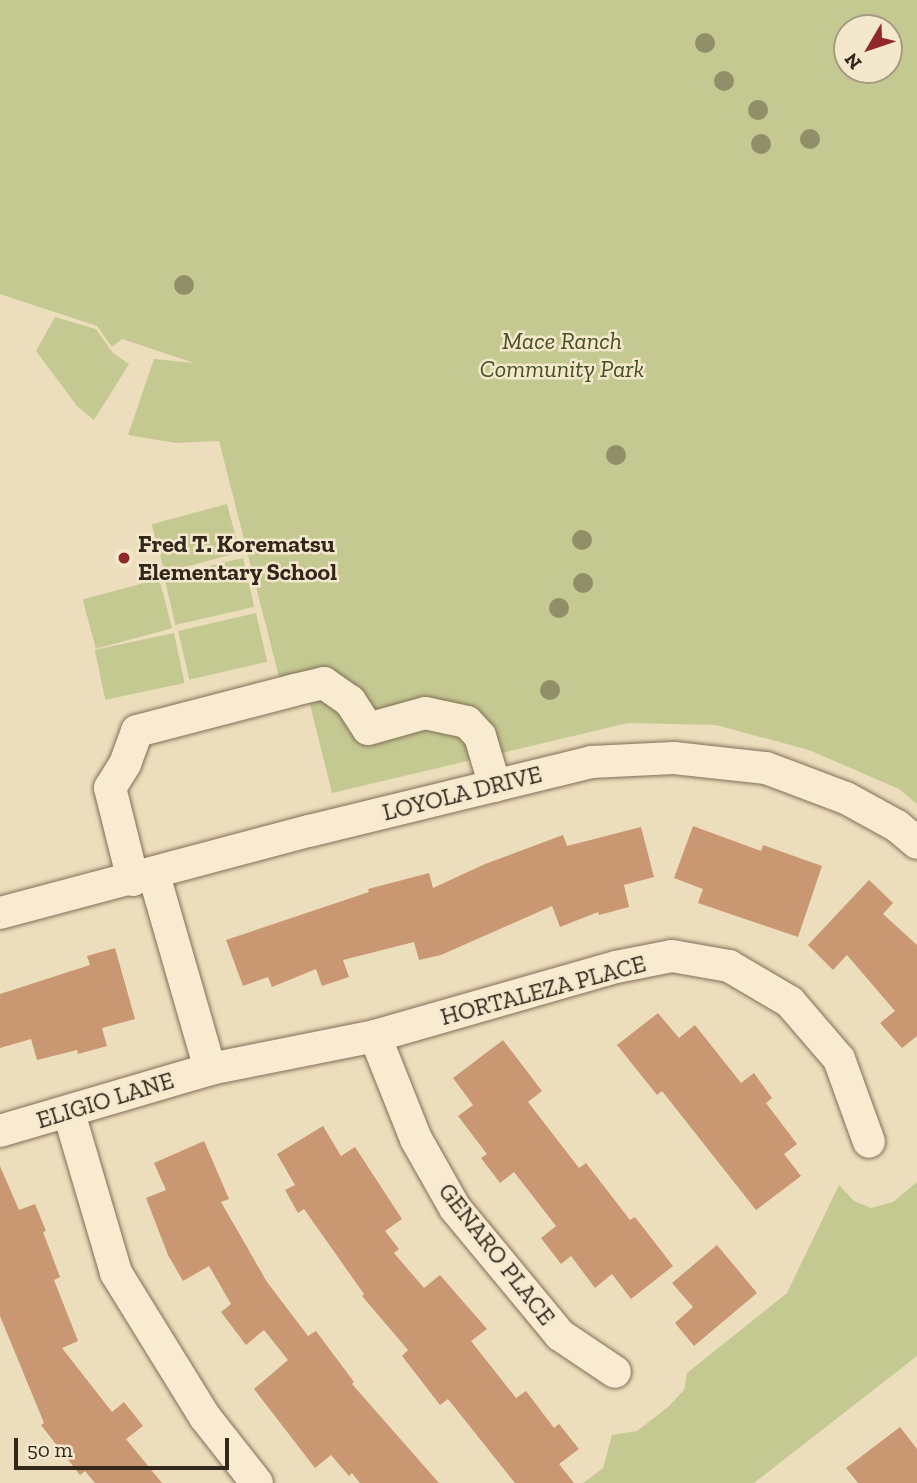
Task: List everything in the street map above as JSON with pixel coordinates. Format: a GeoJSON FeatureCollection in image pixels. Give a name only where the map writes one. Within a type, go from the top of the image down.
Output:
{"type":"FeatureCollection","features":[{"type":"Feature","properties":{"kind":"street"},"geometry":{"type":"LineString","coordinates":[[210,1069],[110,788],[125,764],[137,731],[324,683],[349,701],[368,729],[425,713],[467,722],[480,736],[495,786]]}},
{"type":"Feature","properties":{"kind":"street","name":"LOYOLA DRIVE"},"geometry":{"type":"LineString","coordinates":[[0,914],[309,831],[591,762],[674,758],[766,768],[846,798],[897,826],[917,843]]}},
{"type":"Feature","properties":{"kind":"street","name":"HORTALEZA PLACE"},"geometry":{"type":"LineString","coordinates":[[210,1069],[375,1036],[616,967],[672,956],[729,966],[790,1002],[839,1059],[869,1142]]}},
{"type":"Feature","properties":{"kind":"street","name":"GENARO PLACE"},"geometry":{"type":"LineString","coordinates":[[375,1036],[416,1139],[456,1208],[560,1335],[615,1372]]}},
{"type":"Feature","properties":{"kind":"street","name":"ELIGIO LANE"},"geometry":{"type":"LineString","coordinates":[[0,1131],[69,1113],[210,1069]]}},
{"type":"Feature","properties":{"kind":"street"},"geometry":{"type":"LineString","coordinates":[[69,1113],[116,1273],[205,1417],[257,1483]]}},
{"type":"Feature","properties":{"kind":"green space","name":"Mace Ranch Community Park"},"geometry":{"type":"Polygon","coordinates":[[[0,0],[917,0],[917,804],[899,789],[809,750],[716,725],[628,723],[332,793],[303,676],[280,681],[219,441],[176,443],[128,435],[154,359],[194,363],[122,339],[112,347],[97,326],[0,294],[0,0]]]}},
{"type":"Feature","properties":{"kind":"green space"},"geometry":{"type":"Polygon","coordinates":[[[55,317],[96,329],[113,353],[129,364],[94,420],[77,406],[36,351],[55,317]]]}},
{"type":"Feature","properties":{"kind":"green space"},"geometry":{"type":"Polygon","coordinates":[[[227,504],[240,552],[165,572],[152,524],[227,504]]]}},
{"type":"Feature","properties":{"kind":"green space"},"geometry":{"type":"Polygon","coordinates":[[[243,558],[254,607],[175,625],[164,576],[243,558]]]}},
{"type":"Feature","properties":{"kind":"green space"},"geometry":{"type":"Polygon","coordinates":[[[159,579],[172,628],[96,649],[83,599],[159,579]]]}},
{"type":"Feature","properties":{"kind":"green space"},"geometry":{"type":"Polygon","coordinates":[[[256,613],[267,662],[189,680],[178,631],[256,613]]]}},
{"type":"Feature","properties":{"kind":"green space"},"geometry":{"type":"Polygon","coordinates":[[[174,633],[185,683],[105,700],[95,650],[174,633]]]}},
{"type":"Feature","properties":{"kind":"green space"},"geometry":{"type":"Polygon","coordinates":[[[917,1182],[917,1356],[754,1483],[583,1483],[603,1468],[612,1435],[637,1431],[668,1407],[684,1390],[687,1373],[787,1293],[839,1185],[854,1201],[871,1208],[893,1202],[917,1182]]]}},
{"type":"Feature","properties":{"kind":"building"},"geometry":{"type":"Polygon","coordinates":[[[693,826],[761,851],[763,845],[822,866],[798,937],[698,903],[703,889],[674,878],[693,826]]]}},
{"type":"Feature","properties":{"kind":"building"},"geometry":{"type":"Polygon","coordinates":[[[641,827],[654,877],[624,885],[629,907],[599,915],[598,912],[560,927],[552,906],[441,955],[419,960],[414,942],[343,960],[349,977],[322,986],[316,969],[272,987],[268,977],[243,986],[226,940],[369,892],[368,889],[429,873],[433,888],[485,864],[563,835],[567,846],[641,827]]]}},
{"type":"Feature","properties":{"kind":"building"},"geometry":{"type":"Polygon","coordinates":[[[869,880],[893,903],[883,914],[917,945],[917,1036],[902,1048],[880,1023],[895,1011],[847,955],[833,970],[808,945],[869,880]]]}},
{"type":"Feature","properties":{"kind":"building"},"geometry":{"type":"Polygon","coordinates":[[[115,948],[135,1019],[102,1028],[107,1046],[78,1054],[77,1050],[37,1060],[31,1039],[0,1048],[0,994],[90,965],[87,956],[115,948]]]}},
{"type":"Feature","properties":{"kind":"building"},"geometry":{"type":"Polygon","coordinates":[[[658,1013],[679,1038],[695,1025],[741,1083],[754,1073],[772,1098],[766,1103],[797,1144],[784,1154],[801,1176],[756,1210],[662,1091],[657,1095],[617,1045],[658,1013]]]}},
{"type":"Feature","properties":{"kind":"building"},"geometry":{"type":"Polygon","coordinates":[[[503,1040],[542,1091],[528,1102],[579,1168],[586,1163],[630,1220],[635,1217],[673,1266],[631,1299],[612,1274],[595,1288],[571,1256],[561,1264],[541,1238],[556,1226],[514,1172],[500,1183],[481,1158],[487,1154],[458,1116],[473,1105],[453,1078],[503,1040]]]}},
{"type":"Feature","properties":{"kind":"building"},"geometry":{"type":"Polygon","coordinates":[[[323,1126],[341,1156],[355,1147],[402,1219],[385,1231],[399,1249],[394,1253],[424,1288],[440,1275],[487,1329],[471,1341],[516,1398],[526,1391],[554,1428],[559,1424],[579,1449],[559,1464],[574,1483],[515,1483],[448,1399],[440,1405],[402,1356],[408,1350],[362,1296],[364,1294],[304,1209],[298,1213],[285,1190],[295,1185],[277,1154],[323,1126]]]}},
{"type":"Feature","properties":{"kind":"building"},"geometry":{"type":"Polygon","coordinates":[[[204,1141],[229,1199],[221,1202],[267,1282],[308,1336],[316,1331],[354,1382],[352,1384],[439,1483],[360,1483],[352,1473],[349,1476],[331,1455],[315,1468],[254,1389],[288,1360],[264,1330],[246,1345],[221,1312],[231,1304],[209,1266],[183,1281],[168,1255],[146,1198],[166,1190],[154,1163],[204,1141]]]}},
{"type":"Feature","properties":{"kind":"building"},"geometry":{"type":"Polygon","coordinates":[[[0,1166],[19,1210],[35,1204],[46,1231],[43,1232],[60,1277],[54,1280],[78,1341],[62,1348],[112,1412],[124,1402],[143,1426],[126,1439],[162,1483],[95,1483],[85,1471],[80,1475],[41,1425],[44,1423],[0,1316],[0,1166]]]}},
{"type":"Feature","properties":{"kind":"building"},"geometry":{"type":"Polygon","coordinates":[[[717,1245],[757,1293],[694,1346],[675,1323],[693,1307],[672,1283],[717,1245]]]}},
{"type":"Feature","properties":{"kind":"building"},"geometry":{"type":"Polygon","coordinates":[[[900,1427],[917,1449],[917,1483],[858,1483],[846,1468],[900,1427]]]}},
{"type":"Feature","properties":{"kind":"place","name":"Fred T. Korematsu Elementary School"},"geometry":{"type":"Point","coordinates":[124,558]}}]}
